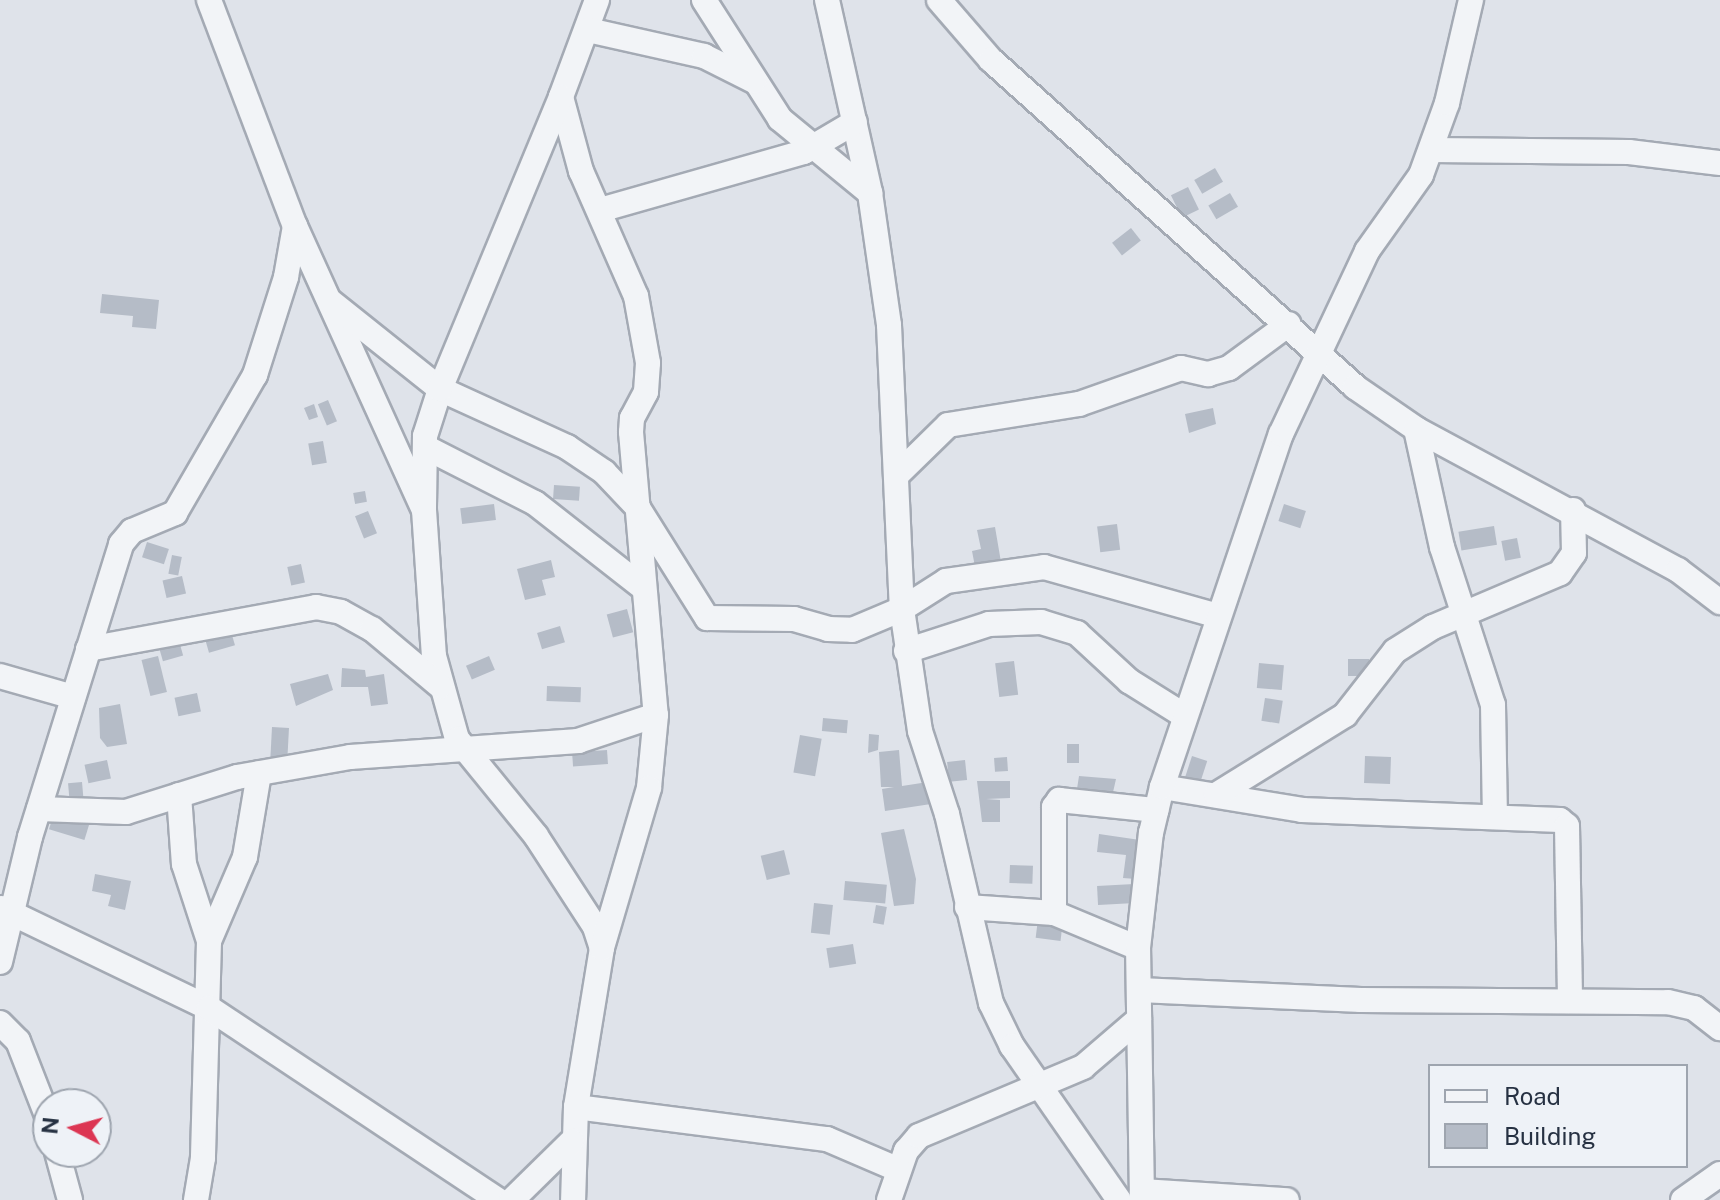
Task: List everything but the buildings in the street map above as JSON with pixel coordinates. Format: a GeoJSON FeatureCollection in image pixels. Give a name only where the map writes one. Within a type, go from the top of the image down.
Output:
{"type":"FeatureCollection","features":[{"type":"Feature","properties":{"kind":"street"},"geometry":{"type":"LineString","coordinates":[[209,0],[295,226],[424,510]]}},
{"type":"Feature","properties":{"kind":"street"},"geometry":{"type":"LineString","coordinates":[[597,0],[561,97],[440,389],[425,447],[424,510],[440,686],[457,739],[536,836],[595,927],[602,948]]}},
{"type":"Feature","properties":{"kind":"street"},"geometry":{"type":"LineString","coordinates":[[704,0],[780,119],[870,193]]}},
{"type":"Feature","properties":{"kind":"street"},"geometry":{"type":"LineString","coordinates":[[827,0],[870,193],[889,325],[902,609],[920,731],[947,814],[991,1003],[1038,1084],[1119,1200]]}},
{"type":"Feature","properties":{"kind":"street"},"geometry":{"type":"LineString","coordinates":[[939,0],[991,60],[1318,350],[1355,387],[1416,429],[1573,510],[1678,570],[1720,602]]}},
{"type":"Feature","properties":{"kind":"street"},"geometry":{"type":"LineString","coordinates":[[1287,1200],[1142,1195],[1138,948],[1159,799],[1281,434],[1367,251],[1421,175],[1432,150],[1471,0]]}},
{"type":"Feature","properties":{"kind":"street"},"geometry":{"type":"LineString","coordinates":[[588,30],[704,56],[754,81]]}},
{"type":"Feature","properties":{"kind":"street"},"geometry":{"type":"LineString","coordinates":[[561,97],[581,171],[636,296],[648,363],[646,392],[631,423],[642,587],[656,715],[649,788],[602,948],[572,1141],[573,1200]]}},
{"type":"Feature","properties":{"kind":"street"},"geometry":{"type":"LineString","coordinates":[[600,210],[815,148],[855,122]]}},
{"type":"Feature","properties":{"kind":"street"},"geometry":{"type":"LineString","coordinates":[[1432,150],[1629,152],[1720,163]]}},
{"type":"Feature","properties":{"kind":"street"},"geometry":{"type":"LineString","coordinates":[[0,962],[7,910],[24,864],[121,544],[132,531],[175,513],[255,375],[286,277],[295,226]]}},
{"type":"Feature","properties":{"kind":"street"},"geometry":{"type":"LineString","coordinates":[[326,299],[440,389],[567,447],[604,472],[638,508],[707,618],[794,619],[828,629],[852,630],[902,609],[946,581],[1044,567],[1218,616]]}},
{"type":"Feature","properties":{"kind":"street"},"geometry":{"type":"LineString","coordinates":[[897,475],[948,425],[1079,404],[1181,368],[1208,374],[1229,368],[1289,324]]}},
{"type":"Feature","properties":{"kind":"street"},"geometry":{"type":"LineString","coordinates":[[1416,429],[1442,547],[1493,705],[1495,817]]}},
{"type":"Feature","properties":{"kind":"street"},"geometry":{"type":"LineString","coordinates":[[425,447],[535,503],[642,587]]}},
{"type":"Feature","properties":{"kind":"street"},"geometry":{"type":"LineString","coordinates":[[1216,795],[1345,715],[1395,651],[1464,613],[1569,566],[1574,553],[1573,510]]}},
{"type":"Feature","properties":{"kind":"street"},"geometry":{"type":"LineString","coordinates":[[88,649],[316,607],[372,629],[440,686]]}},
{"type":"Feature","properties":{"kind":"street"},"geometry":{"type":"LineString","coordinates":[[906,651],[989,624],[1041,622],[1077,633],[1129,681],[1185,716]]}},
{"type":"Feature","properties":{"kind":"street"},"geometry":{"type":"LineString","coordinates":[[0,676],[73,697]]}},
{"type":"Feature","properties":{"kind":"street"},"geometry":{"type":"LineString","coordinates":[[39,809],[126,812],[259,773],[350,757],[578,741],[656,715]]}},
{"type":"Feature","properties":{"kind":"street"},"geometry":{"type":"LineString","coordinates":[[209,941],[245,857],[259,773]]}},
{"type":"Feature","properties":{"kind":"street"},"geometry":{"type":"LineString","coordinates":[[179,795],[184,864],[209,941],[203,1158],[196,1200]]}},
{"type":"Feature","properties":{"kind":"street"},"geometry":{"type":"LineString","coordinates":[[1054,913],[1054,807],[1059,800],[1216,795],[1302,810],[1547,818],[1567,826],[1570,1001]]}},
{"type":"Feature","properties":{"kind":"street"},"geometry":{"type":"LineString","coordinates":[[0,876],[24,864]]}},
{"type":"Feature","properties":{"kind":"street"},"geometry":{"type":"LineString","coordinates":[[967,907],[1054,913],[1138,948]]}},
{"type":"Feature","properties":{"kind":"street"},"geometry":{"type":"LineString","coordinates":[[7,910],[209,1008],[498,1200]]}},
{"type":"Feature","properties":{"kind":"street"},"geometry":{"type":"LineString","coordinates":[[1139,990],[1361,1000],[1668,1002],[1694,1008],[1720,1028]]}},
{"type":"Feature","properties":{"kind":"street"},"geometry":{"type":"LineString","coordinates":[[889,1200],[906,1151],[935,1126],[1083,1067],[1139,1019]]}},
{"type":"Feature","properties":{"kind":"street"},"geometry":{"type":"LineString","coordinates":[[0,1023],[18,1041],[36,1088]]}},
{"type":"Feature","properties":{"kind":"street"},"geometry":{"type":"LineString","coordinates":[[576,1107],[827,1139],[899,1170]]}},
{"type":"Feature","properties":{"kind":"street"},"geometry":{"type":"LineString","coordinates":[[512,1200],[572,1141]]}},
{"type":"Feature","properties":{"kind":"street"},"geometry":{"type":"LineString","coordinates":[[1683,1200],[1715,1177],[1720,1153]]}},
{"type":"Feature","properties":{"kind":"street"},"geometry":{"type":"LineString","coordinates":[[61,1168],[70,1200]]}}]}
